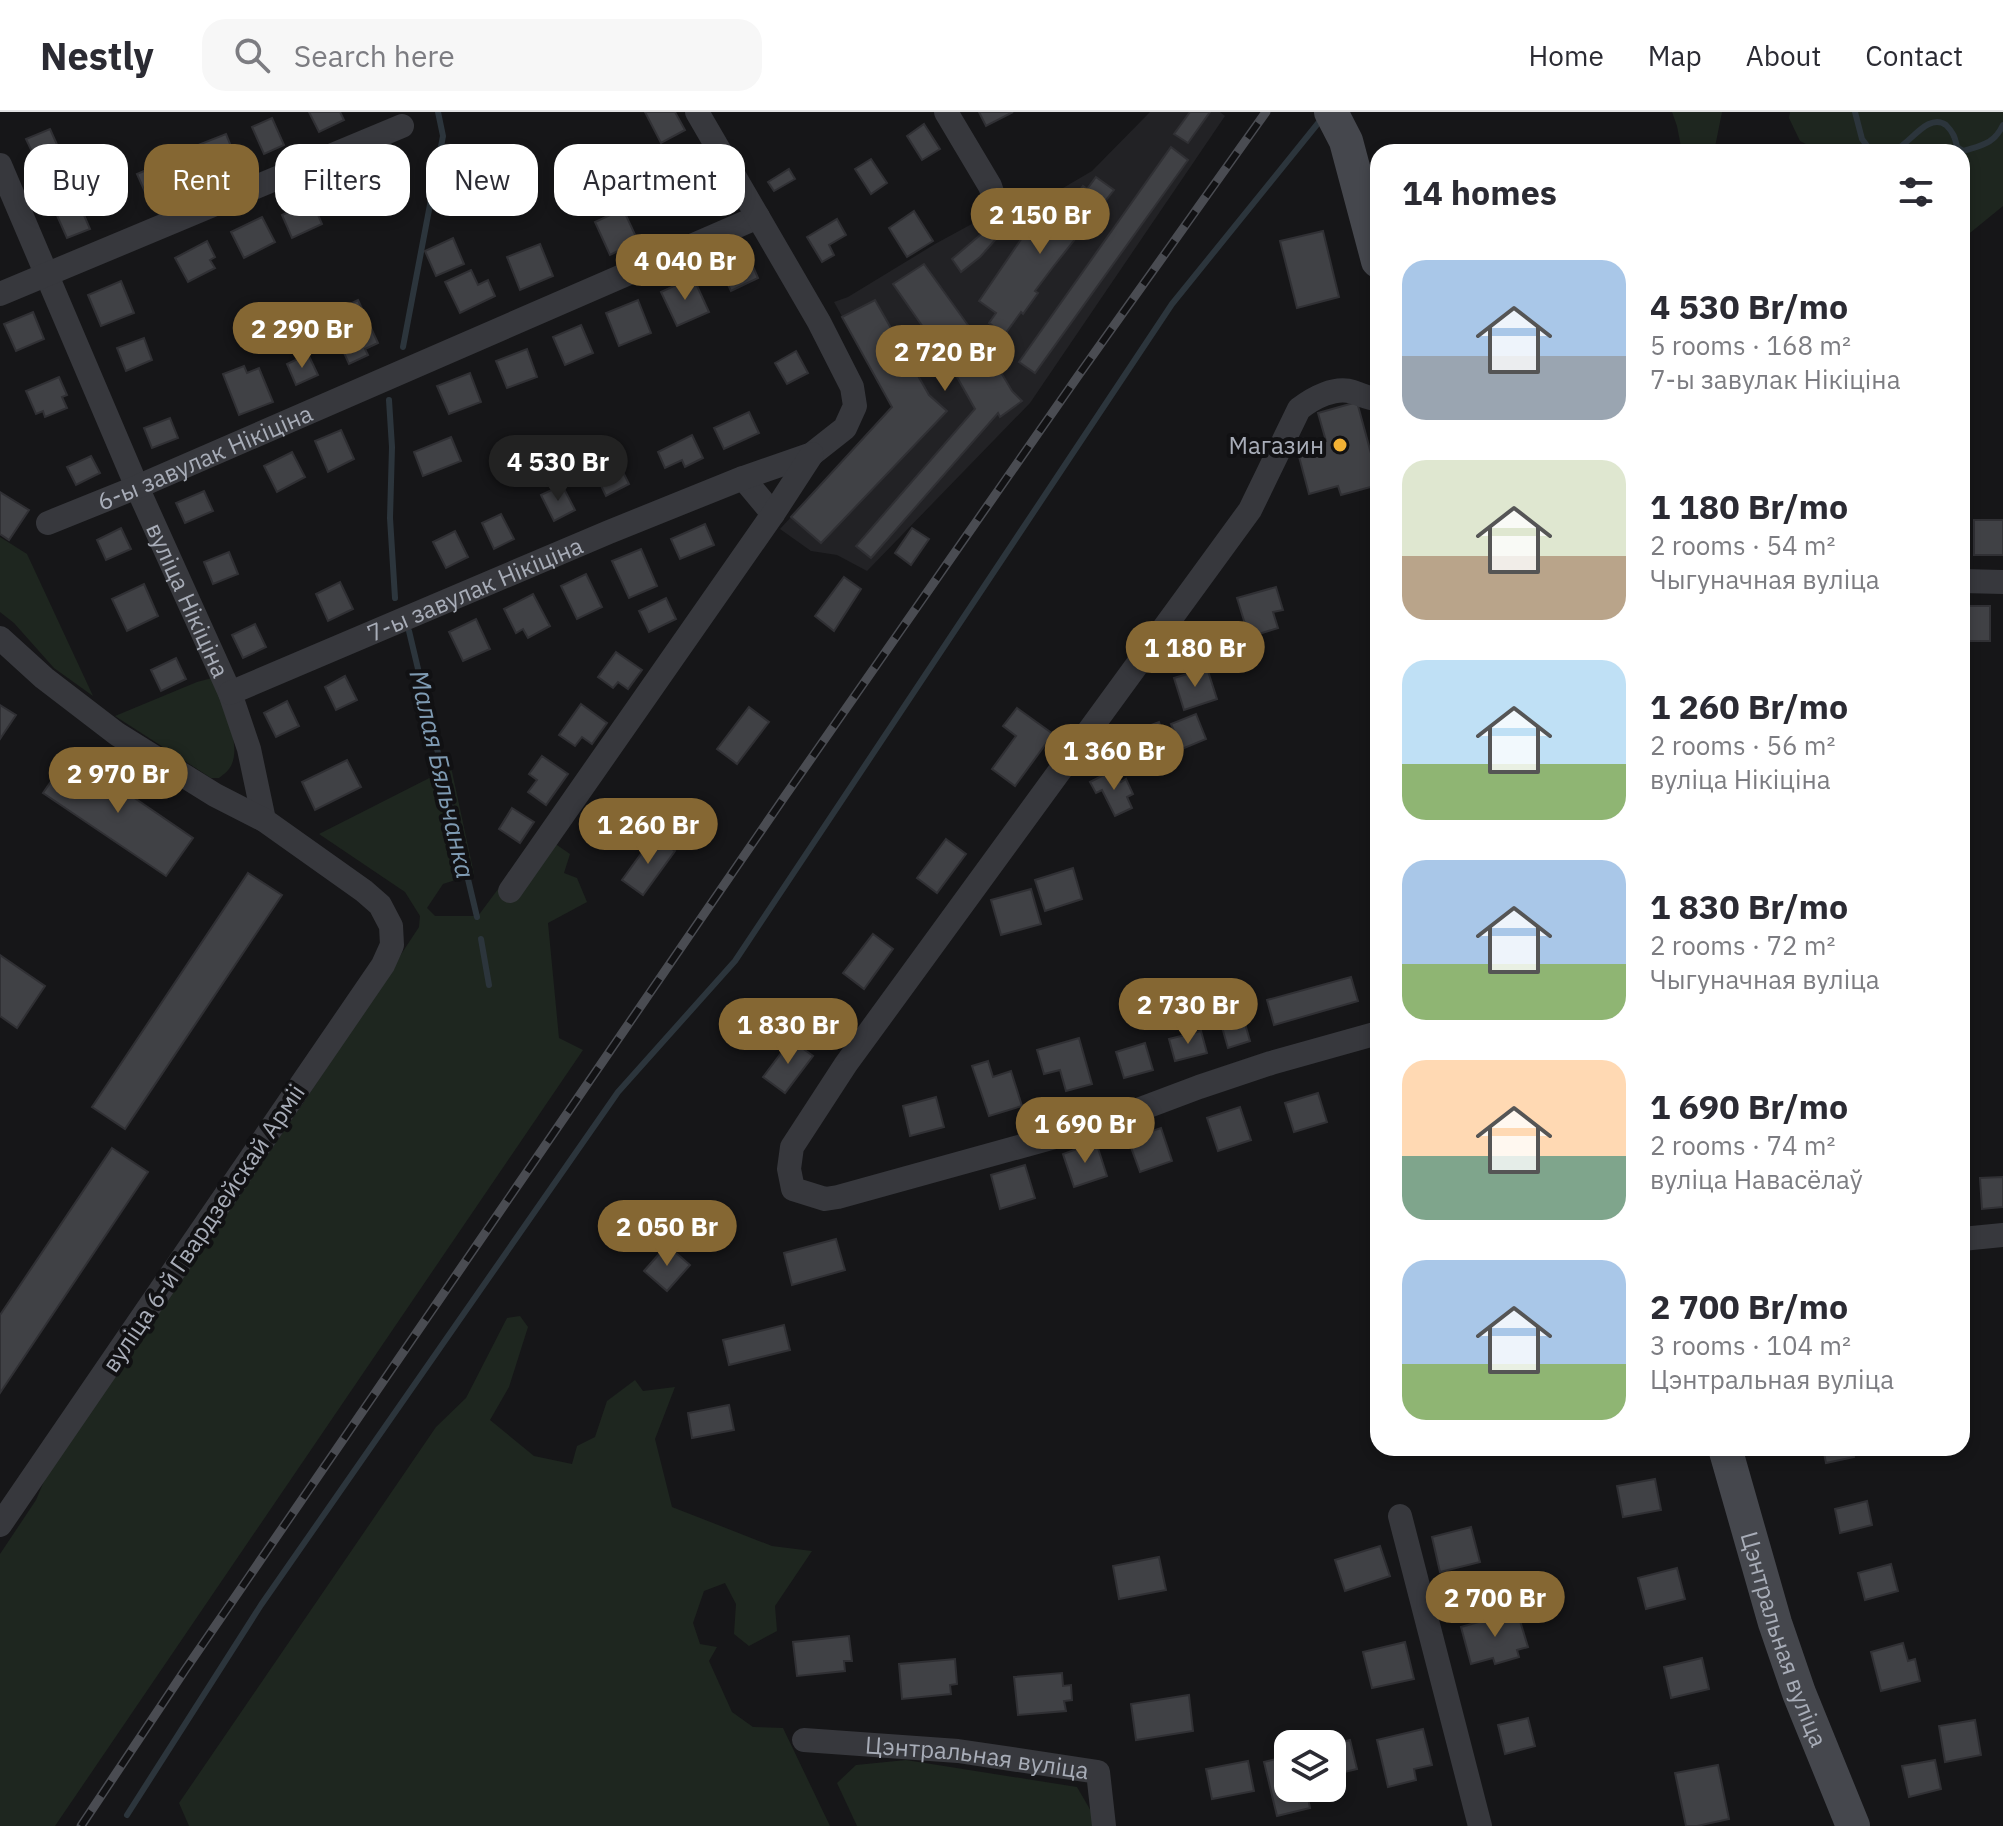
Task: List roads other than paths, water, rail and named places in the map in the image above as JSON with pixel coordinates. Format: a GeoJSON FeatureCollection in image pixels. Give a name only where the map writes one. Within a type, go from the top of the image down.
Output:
{"type":"FeatureCollection","features":[{"type":"Feature","properties":{"kind":"street"},"geometry":{"type":"LineString","coordinates":[[510,891],[812,454],[845,428],[855,406],[852,387],[819,322],[697,112]]}},
{"type":"Feature","properties":{"kind":"street"},"geometry":{"type":"LineString","coordinates":[[946,112],[990,186],[999,213]]}},
{"type":"Feature","properties":{"kind":"street"},"geometry":{"type":"LineString","coordinates":[[1332,113],[1346,141],[1370,231]]}},
{"type":"Feature","properties":{"kind":"street"},"geometry":{"type":"LineString","coordinates":[[0,294],[402,126]]}},
{"type":"Feature","properties":{"kind":"street","name":"вуліца Нікіціна"},"geometry":{"type":"LineString","coordinates":[[0,165],[137,487],[230,693],[249,749],[264,820]]}},
{"type":"Feature","properties":{"kind":"street","name":"6-ы завулак Нікіціна"},"geometry":{"type":"LineString","coordinates":[[48,523],[758,217]]}},
{"type":"Feature","properties":{"kind":"street"},"geometry":{"type":"LineString","coordinates":[[1370,399],[1343,390],[1312,398],[1299,409],[1250,510],[830,1088],[792,1147],[789,1169],[793,1189],[825,1199],[838,1197],[1098,1125],[1271,1063],[1370,1035]]}},
{"type":"Feature","properties":{"kind":"street","name":"7-ы завулак Нікіціна"},"geometry":{"type":"LineString","coordinates":[[230,693],[609,532],[812,454]]}},
{"type":"Feature","properties":{"kind":"street"},"geometry":{"type":"LineString","coordinates":[[743,478],[773,514]]}},
{"type":"Feature","properties":{"kind":"street"},"geometry":{"type":"LineString","coordinates":[[1970,581],[2003,582]]}},
{"type":"Feature","properties":{"kind":"street"},"geometry":{"type":"LineString","coordinates":[[0,638],[44,678],[117,734],[215,795],[264,820]]}},
{"type":"Feature","properties":{"kind":"street","name":"вуліца 6-й Гвардзейскай Арміі"},"geometry":{"type":"LineString","coordinates":[[0,1525],[383,965],[392,945],[391,926],[380,905],[264,820]]}},
{"type":"Feature","properties":{"kind":"street"},"geometry":{"type":"LineString","coordinates":[[1970,1238],[2003,1235]]}},
{"type":"Feature","properties":{"kind":"street","name":"Цэнтральная вуліца"},"geometry":{"type":"LineString","coordinates":[[1727,1456],[1794,1679],[1853,1826]]}},
{"type":"Feature","properties":{"kind":"street"},"geometry":{"type":"LineString","coordinates":[[1400,1516],[1480,1826]]}},
{"type":"Feature","properties":{"kind":"street","name":"Цэнтральная вуліца"},"geometry":{"type":"LineString","coordinates":[[804,1740],[958,1751],[1098,1772],[1104,1826]]}},
{"type":"Feature","properties":{"kind":"waterway","name":"Малая Бяльчанка"},"geometry":{"type":"LineString","coordinates":[[403,347],[443,136],[438,112]]}},
{"type":"Feature","properties":{"kind":"waterway"},"geometry":{"type":"LineString","coordinates":[[1855,112],[1866,144]]}},
{"type":"Feature","properties":{"kind":"waterway"},"geometry":{"type":"LineString","coordinates":[[127,1815],[261,1605],[618,1092],[735,961],[1172,304],[1319,122]]}},
{"type":"Feature","properties":{"kind":"waterway"},"geometry":{"type":"LineString","coordinates":[[1904,144],[1919,130],[1939,122],[1946,125],[1956,144]]}},
{"type":"Feature","properties":{"kind":"waterway"},"geometry":{"type":"LineString","coordinates":[[1970,149],[1991,140],[2003,125]]}},
{"type":"Feature","properties":{"kind":"waterway","name":"Малая Бяльчанка"},"geometry":{"type":"LineString","coordinates":[[389,400],[392,447],[390,518],[395,598]]}},
{"type":"Feature","properties":{"kind":"waterway","name":"Малая Бяльчанка"},"geometry":{"type":"LineString","coordinates":[[409,631],[477,917]]}},
{"type":"Feature","properties":{"kind":"waterway","name":"Малая Бяльчанка"},"geometry":{"type":"LineString","coordinates":[[481,939],[489,985]]}},
{"type":"Feature","properties":{"kind":"railway"},"geometry":{"type":"LineString","coordinates":[[81,1826],[785,796],[1266,112]]}},
{"type":"Feature","properties":{"kind":"place","name":"Магазин"},"geometry":{"type":"Point","coordinates":[1340,445]}}]}
